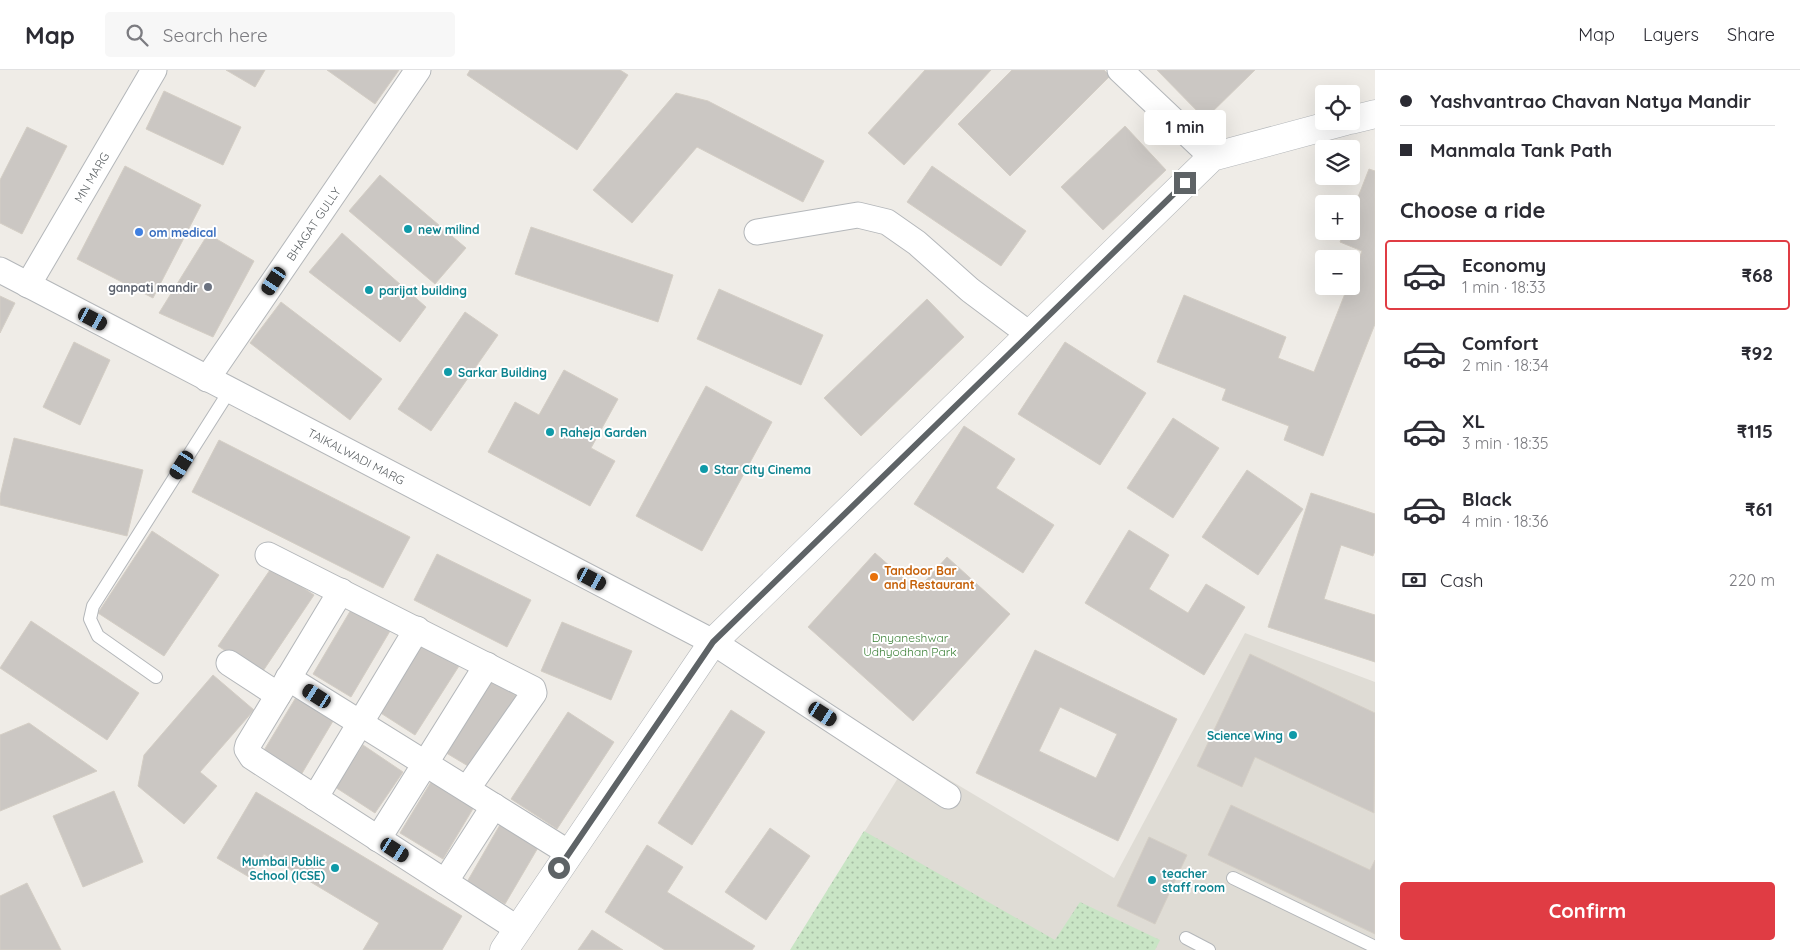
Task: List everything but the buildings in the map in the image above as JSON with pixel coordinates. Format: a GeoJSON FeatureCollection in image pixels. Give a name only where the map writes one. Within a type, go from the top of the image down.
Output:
{"type":"FeatureCollection","features":[{"type":"Feature","properties":{"kind":"street","name":"MN MARG"},"geometry":{"type":"LineString","coordinates":[[28,285],[154,70]]}},
{"type":"Feature","properties":{"kind":"street","name":"BHAGAT GULLY"},"geometry":{"type":"LineString","coordinates":[[207,379],[418,70]]}},
{"type":"Feature","properties":{"kind":"street"},"geometry":{"type":"LineString","coordinates":[[1120,70],[1212,157]]}},
{"type":"Feature","properties":{"kind":"street"},"geometry":{"type":"LineString","coordinates":[[1360,118],[1375,114]]}},
{"type":"Feature","properties":{"kind":"street"},"geometry":{"type":"LineString","coordinates":[[341,591],[247,749],[252,757],[445,882],[511,940],[713,642],[1212,157],[1315,129]]}},
{"type":"Feature","properties":{"kind":"street"},"geometry":{"type":"LineString","coordinates":[[757,232],[858,215],[887,222],[917,243],[970,290],[1029,334]]}},
{"type":"Feature","properties":{"kind":"street","name":"TAIKALWADI MARG"},"geometry":{"type":"LineString","coordinates":[[0,270],[713,642],[948,796]]}},
{"type":"Feature","properties":{"kind":"street"},"geometry":{"type":"LineString","coordinates":[[268,555],[533,689],[534,693],[467,789]]}},
{"type":"Feature","properties":{"kind":"street"},"geometry":{"type":"LineString","coordinates":[[316,798],[416,629]]}},
{"type":"Feature","properties":{"kind":"street"},"geometry":{"type":"LineString","coordinates":[[228,663],[360,723],[569,853]]}},
{"type":"Feature","properties":{"kind":"street"},"geometry":{"type":"LineString","coordinates":[[378,839],[487,665]]}},
{"type":"Feature","properties":{"kind":"street"},"geometry":{"type":"LineString","coordinates":[[445,882],[494,806]]}},
{"type":"Feature","properties":{"kind":"lane"},"geometry":{"type":"LineString","coordinates":[[156,677],[98,636],[90,619],[93,606],[230,390]]}},
{"type":"Feature","properties":{"kind":"lane"},"geometry":{"type":"LineString","coordinates":[[1233,878],[1375,947]]}},
{"type":"Feature","properties":{"kind":"lane"},"geometry":{"type":"LineString","coordinates":[[1186,938],[1209,950]]}},
{"type":"Feature","properties":{"kind":"shaded area"},"geometry":{"type":"Polygon","coordinates":[[[1245,633],[1375,682],[1375,950],[791,950],[911,757],[1114,878],[1245,633]]]}},
{"type":"Feature","properties":{"kind":"green space"},"geometry":{"type":"Polygon","coordinates":[[[864,831],[1055,940],[1080,902],[1160,940],[1155,950],[790,950],[864,831]]]}},
{"type":"Feature","properties":{"kind":"place","name":"new milind"},"geometry":{"type":"Point","coordinates":[408,229]}},
{"type":"Feature","properties":{"kind":"place","name":"om medical"},"geometry":{"type":"Point","coordinates":[139,232]}},
{"type":"Feature","properties":{"kind":"place","name":"ganpati mandir"},"geometry":{"type":"Point","coordinates":[208,287]}},
{"type":"Feature","properties":{"kind":"place","name":"parijat building"},"geometry":{"type":"Point","coordinates":[369,290]}},
{"type":"Feature","properties":{"kind":"place","name":"Sarkar Building"},"geometry":{"type":"Point","coordinates":[448,372]}},
{"type":"Feature","properties":{"kind":"place","name":"Raheja Garden"},"geometry":{"type":"Point","coordinates":[550,432]}},
{"type":"Feature","properties":{"kind":"place","name":"Star City Cinema"},"geometry":{"type":"Point","coordinates":[704,469]}},
{"type":"Feature","properties":{"kind":"place","name":"Tandoor Bar and Restaurant"},"geometry":{"type":"Point","coordinates":[874,577]}},
{"type":"Feature","properties":{"kind":"place","name":"Science Wing"},"geometry":{"type":"Point","coordinates":[1293,735]}},
{"type":"Feature","properties":{"kind":"place","name":"Mumbai Public School (ICSE)"},"geometry":{"type":"Point","coordinates":[335,868]}},
{"type":"Feature","properties":{"kind":"place","name":"teacher staff room"},"geometry":{"type":"Point","coordinates":[1152,880]}},
{"type":"Feature","properties":{"kind":"route"},"geometry":{"type":"LineString","coordinates":[[559,868],[713,642],[1185,183]]}},
{"type":"Feature","properties":{"kind":"park label","name":"Dnyaneshwar Udhyodhan Park"},"geometry":{"type":"Point","coordinates":[910,644]}}]}
